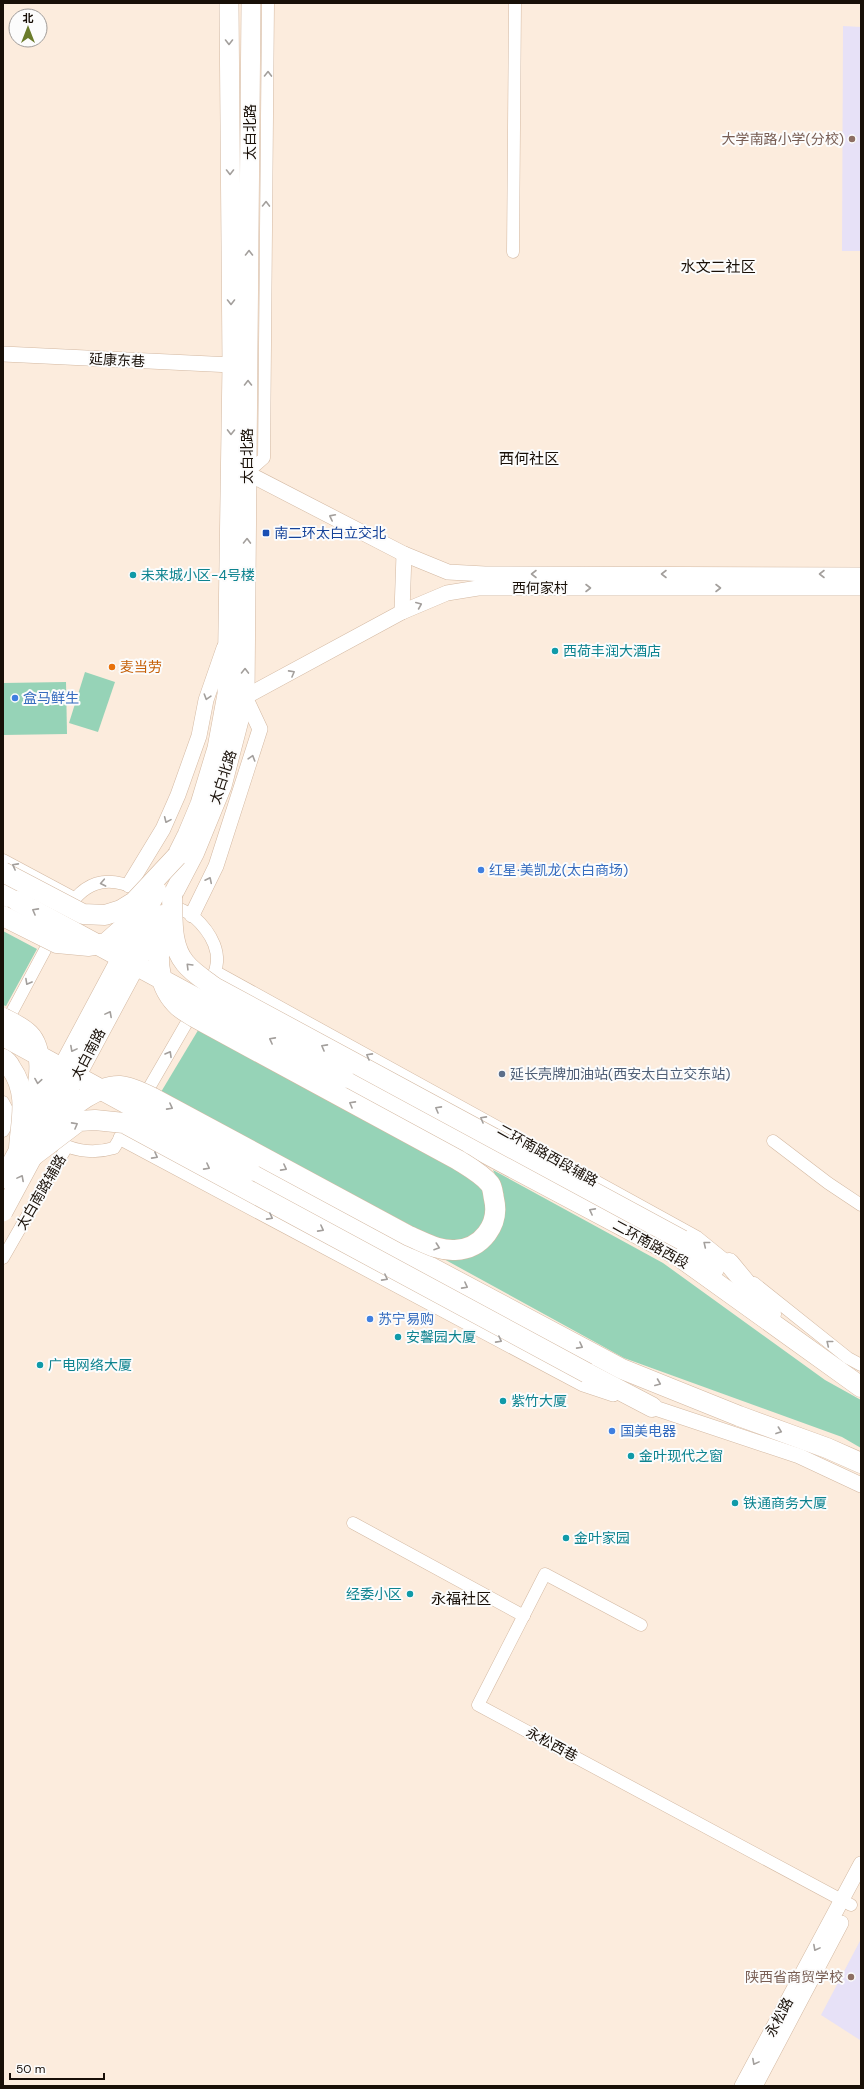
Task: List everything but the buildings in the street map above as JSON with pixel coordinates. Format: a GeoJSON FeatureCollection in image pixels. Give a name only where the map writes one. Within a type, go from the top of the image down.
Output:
{"type":"FeatureCollection","features":[{"type":"Feature","properties":{"kind":"highway"},"geometry":{"type":"LineString","coordinates":[[3,872],[84,914],[104,915],[121,910],[134,902],[177,856]]}},
{"type":"Feature","properties":{"kind":"highway","name":"二环南路西段"},"geometry":{"type":"LineString","coordinates":[[3,894],[427,1123],[679,1248]]}},
{"type":"Feature","properties":{"kind":"highway"},"geometry":{"type":"LineString","coordinates":[[3,916],[57,943],[89,946],[106,943],[160,902]]}},
{"type":"Feature","properties":{"kind":"highway"},"geometry":{"type":"LineString","coordinates":[[49,1127],[69,1108],[83,1099],[97,1092],[120,1086],[137,1091],[155,1099],[409,1236],[440,1250],[456,1250],[472,1247],[480,1242],[492,1226],[496,1210],[491,1185],[480,1174],[458,1160],[196,1018],[176,1005],[164,990],[160,975],[158,958],[160,902]]}},
{"type":"Feature","properties":{"kind":"highway"},"geometry":{"type":"LineString","coordinates":[[160,902],[179,953],[185,963],[214,987],[679,1248],[789,1336],[861,1387]]}},
{"type":"Feature","properties":{"kind":"highway"},"geometry":{"type":"LineString","coordinates":[[3,1018],[30,1035],[40,1054],[38,1083],[26,1147]]}},
{"type":"Feature","properties":{"kind":"highway"},"geometry":{"type":"LineString","coordinates":[[3,1036],[369,1235],[622,1369],[739,1416],[827,1448],[861,1463]]}},
{"type":"Feature","properties":{"kind":"highway"},"geometry":{"type":"LineString","coordinates":[[3,1059],[14,1072],[21,1086],[26,1147]]}},
{"type":"Feature","properties":{"kind":"highway"},"geometry":{"type":"LineString","coordinates":[[378,1118],[427,1123],[458,1160]]}},
{"type":"Feature","properties":{"kind":"highway"},"geometry":{"type":"LineString","coordinates":[[26,1147],[79,1121],[95,1120],[124,1124],[652,1407]]}},
{"type":"Feature","properties":{"kind":"highway"},"geometry":{"type":"LineString","coordinates":[[354,1206],[369,1235]]}},
{"type":"Feature","properties":{"kind":"highway"},"geometry":{"type":"LineString","coordinates":[[369,1235],[409,1236]]}},
{"type":"Feature","properties":{"kind":"highway"},"geometry":{"type":"LineString","coordinates":[[729,1263],[789,1336]]}},
{"type":"Feature","properties":{"kind":"main road","name":"太白北路"},"geometry":{"type":"LineString","coordinates":[[160,902],[177,856],[200,804],[217,748],[227,694],[232,365],[229,3]]}},
{"type":"Feature","properties":{"kind":"main road","name":"太白北路"},"geometry":{"type":"LineString","coordinates":[[160,902],[195,852],[222,786],[245,697],[251,3]]}},
{"type":"Feature","properties":{"kind":"main road","name":"太白南路"},"geometry":{"type":"LineString","coordinates":[[3,1212],[26,1147],[49,1127],[160,902]]}},
{"type":"Feature","properties":{"kind":"main road","name":"太白南路"},"geometry":{"type":"LineString","coordinates":[[3,1179],[26,1147],[160,902]]}},
{"type":"Feature","properties":{"kind":"street"},"geometry":{"type":"LineString","coordinates":[[247,473],[264,458],[268,3]]}},
{"type":"Feature","properties":{"kind":"street"},"geometry":{"type":"LineString","coordinates":[[513,252],[515,3]]}},
{"type":"Feature","properties":{"kind":"street","name":"延康东巷"},"geometry":{"type":"LineString","coordinates":[[3,354],[232,365]]}},
{"type":"Feature","properties":{"kind":"street","name":"西何家村"},"geometry":{"type":"LineString","coordinates":[[247,473],[404,554],[448,572],[485,574],[861,574]]}},
{"type":"Feature","properties":{"kind":"street"},"geometry":{"type":"LineString","coordinates":[[402,612],[404,554]]}},
{"type":"Feature","properties":{"kind":"street","name":"西何家村"},"geometry":{"type":"LineString","coordinates":[[245,697],[402,612],[447,593],[478,588],[861,588]]}},
{"type":"Feature","properties":{"kind":"street"},"geometry":{"type":"LineString","coordinates":[[129,885],[164,829],[178,795],[199,736],[206,700],[229,634]]}},
{"type":"Feature","properties":{"kind":"street"},"geometry":{"type":"LineString","coordinates":[[192,915],[216,866],[260,729],[245,697]]}},
{"type":"Feature","properties":{"kind":"street"},"geometry":{"type":"LineString","coordinates":[[3,860],[74,898]]}},
{"type":"Feature","properties":{"kind":"street"},"geometry":{"type":"LineString","coordinates":[[3,1027],[74,898],[86,886],[111,881],[129,885],[192,915],[213,938],[217,963],[216,972],[114,1148],[101,1152],[66,1148],[11,1117],[3,1102]]}},
{"type":"Feature","properties":{"kind":"street","name":"二环南路西段辅路"},"geometry":{"type":"LineString","coordinates":[[216,972],[697,1237],[848,1358],[861,1365]]}},
{"type":"Feature","properties":{"kind":"street"},"geometry":{"type":"LineString","coordinates":[[3,1131],[11,1117]]}},
{"type":"Feature","properties":{"kind":"street"},"geometry":{"type":"LineString","coordinates":[[121,1138],[583,1384],[799,1456],[861,1485]]}},
{"type":"Feature","properties":{"kind":"street"},"geometry":{"type":"LineString","coordinates":[[773,1141],[828,1184],[861,1205]]}},
{"type":"Feature","properties":{"kind":"street","name":"太白南路辅路"},"geometry":{"type":"LineString","coordinates":[[3,1258],[66,1148]]}},
{"type":"Feature","properties":{"kind":"street"},"geometry":{"type":"LineString","coordinates":[[353,1523],[524,1616]]}},
{"type":"Feature","properties":{"kind":"street","name":"永松西巷"},"geometry":{"type":"LineString","coordinates":[[641,1625],[546,1574],[478,1705],[846,1902]]}},
{"type":"Feature","properties":{"kind":"street","name":"永松路"},"geometry":{"type":"LineString","coordinates":[[755,2086],[846,1902],[861,1864]]}},
{"type":"Feature","properties":{"kind":"street","name":"永松路"},"geometry":{"type":"LineString","coordinates":[[742,2086],[846,1902],[861,1886]]}},
{"type":"Feature","properties":{"kind":"shaded area","name":"大学南路小学(分校)"},"geometry":{"type":"Polygon","coordinates":[[[843,26],[861,27],[861,251],[842,251],[843,26]]]}},
{"type":"Feature","properties":{"kind":"shaded area","name":"陕西省商贸学校"},"geometry":{"type":"Polygon","coordinates":[[[861,1939],[861,2052],[860,2040],[821,2015],[861,1939]]]}},
{"type":"Feature","properties":{"kind":"green space"},"geometry":{"type":"Polygon","coordinates":[[[85,672],[115,682],[98,732],[69,723],[85,672]]]}},
{"type":"Feature","properties":{"kind":"green space"},"geometry":{"type":"Polygon","coordinates":[[[66,682],[67,734],[3,735],[3,683],[66,682]]]}},
{"type":"Feature","properties":{"kind":"green space"},"geometry":{"type":"Polygon","coordinates":[[[3,931],[37,949],[6,1006],[3,1005],[3,931]]]}},
{"type":"Feature","properties":{"kind":"green space"},"geometry":{"type":"Polygon","coordinates":[[[200,1027],[477,1181],[486,1195],[488,1220],[463,1243],[436,1239],[161,1092],[200,1027]]]}},
{"type":"Feature","properties":{"kind":"green space"},"geometry":{"type":"Polygon","coordinates":[[[493,1170],[663,1263],[825,1380],[861,1400],[861,1448],[842,1437],[624,1358],[442,1258],[504,1210],[504,1195],[493,1170]]]}},
{"type":"Feature","properties":{"kind":"place","name":"大学南路小学(分校)"},"geometry":{"type":"Point","coordinates":[852,139]}},
{"type":"Feature","properties":{"kind":"place","name":"南二环太白立交北"},"geometry":{"type":"Point","coordinates":[266,533]}},
{"type":"Feature","properties":{"kind":"place","name":"未来城小区-4号楼"},"geometry":{"type":"Point","coordinates":[133,575]}},
{"type":"Feature","properties":{"kind":"place","name":"西荷丰润大酒店"},"geometry":{"type":"Point","coordinates":[555,651]}},
{"type":"Feature","properties":{"kind":"place","name":"麦当劳"},"geometry":{"type":"Point","coordinates":[112,667]}},
{"type":"Feature","properties":{"kind":"place","name":"盒马鲜生"},"geometry":{"type":"Point","coordinates":[15,698]}},
{"type":"Feature","properties":{"kind":"place","name":"红星·美凯龙(太白商场)"},"geometry":{"type":"Point","coordinates":[481,870]}},
{"type":"Feature","properties":{"kind":"place","name":"延长壳牌加油站(西安太白立交东站)"},"geometry":{"type":"Point","coordinates":[502,1074]}},
{"type":"Feature","properties":{"kind":"place","name":"苏宁易购"},"geometry":{"type":"Point","coordinates":[370,1319]}},
{"type":"Feature","properties":{"kind":"place","name":"安馨园大厦"},"geometry":{"type":"Point","coordinates":[398,1337]}},
{"type":"Feature","properties":{"kind":"place","name":"广电网络大厦"},"geometry":{"type":"Point","coordinates":[40,1365]}},
{"type":"Feature","properties":{"kind":"place","name":"紫竹大厦"},"geometry":{"type":"Point","coordinates":[503,1401]}},
{"type":"Feature","properties":{"kind":"place","name":"国美电器"},"geometry":{"type":"Point","coordinates":[612,1431]}},
{"type":"Feature","properties":{"kind":"place","name":"金叶现代之窗"},"geometry":{"type":"Point","coordinates":[631,1456]}},
{"type":"Feature","properties":{"kind":"place","name":"铁通商务大厦"},"geometry":{"type":"Point","coordinates":[735,1503]}},
{"type":"Feature","properties":{"kind":"place","name":"金叶家园"},"geometry":{"type":"Point","coordinates":[566,1538]}},
{"type":"Feature","properties":{"kind":"place","name":"经委小区"},"geometry":{"type":"Point","coordinates":[410,1594]}},
{"type":"Feature","properties":{"kind":"place","name":"陕西省商贸学校"},"geometry":{"type":"Point","coordinates":[851,1977]}},
{"type":"Feature","properties":{"kind":"district","name":"水文二社区"},"geometry":{"type":"Point","coordinates":[718,267]}},
{"type":"Feature","properties":{"kind":"district","name":"西何社区"},"geometry":{"type":"Point","coordinates":[529,459]}},
{"type":"Feature","properties":{"kind":"district","name":"永福社区"},"geometry":{"type":"Point","coordinates":[461,1599]}}]}
